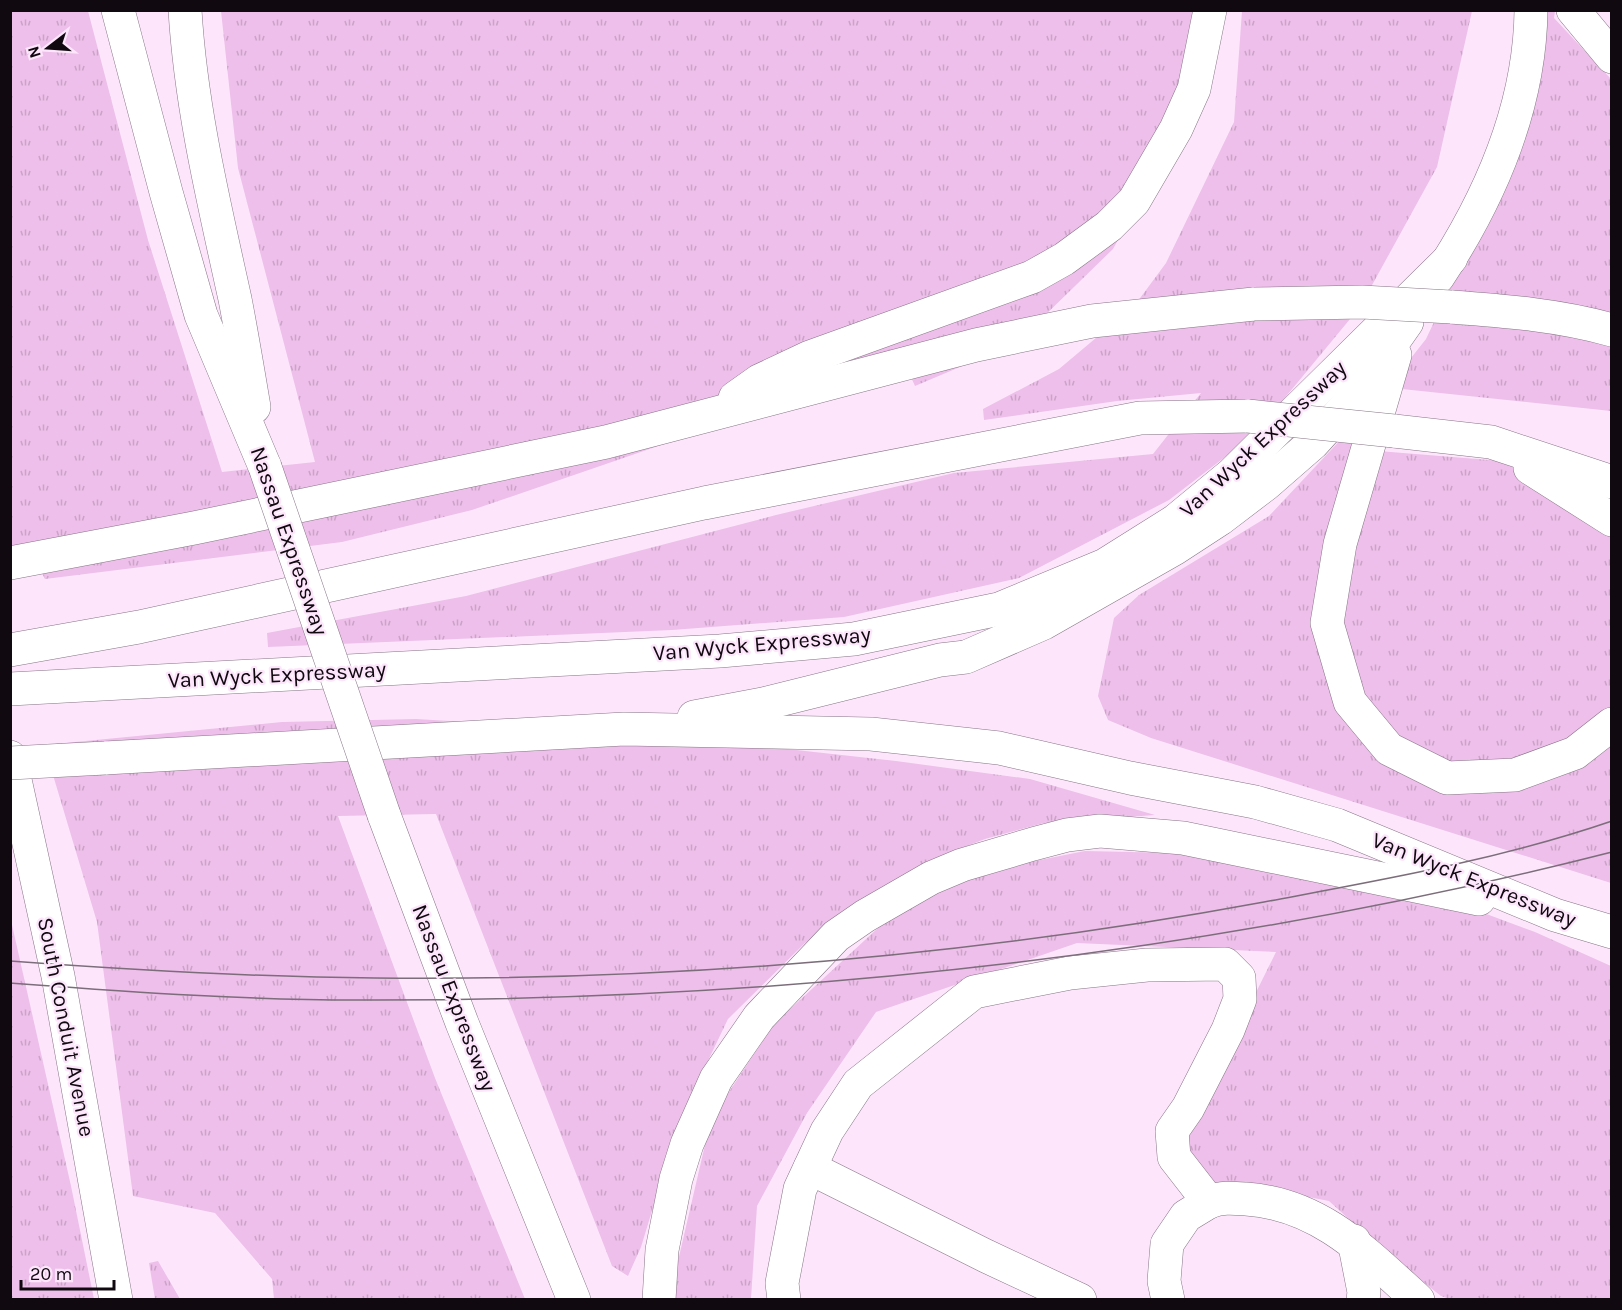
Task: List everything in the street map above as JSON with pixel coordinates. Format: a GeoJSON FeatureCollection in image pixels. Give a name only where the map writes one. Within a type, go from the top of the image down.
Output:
{"type":"FeatureCollection","features":[{"type":"Feature","properties":{"kind":"main road","name":"Nassau Expressway"},"geometry":{"type":"LineString","coordinates":[[118,10],[201,315],[265,467],[384,815],[462,1023],[574,1299]]}},
{"type":"Feature","properties":{"kind":"main road"},"geometry":{"type":"LineString","coordinates":[[186,10],[188,61],[197,120],[235,301],[265,467]]}},
{"type":"Feature","properties":{"kind":"main road"},"geometry":{"type":"LineString","coordinates":[[712,415],[759,381],[810,357],[1032,277],[1064,259],[1108,226],[1134,201],[1176,129],[1194,89],[1210,10]]}},
{"type":"Feature","properties":{"kind":"main road"},"geometry":{"type":"LineString","coordinates":[[10,763],[624,729],[763,704],[940,660],[966,657],[1044,623],[1174,549],[1220,519],[1266,484],[1313,443],[1353,399],[1451,258],[1481,206],[1511,130],[1524,82],[1531,10]]}},
{"type":"Feature","properties":{"kind":"main road"},"geometry":{"type":"LineString","coordinates":[[1573,10],[1611,57]]}},
{"type":"Feature","properties":{"kind":"main road","name":"Van Wyck Expressway"},"geometry":{"type":"LineString","coordinates":[[10,689],[720,651],[854,639],[999,609],[1105,565],[1175,521],[1232,474],[1451,258]]}},
{"type":"Feature","properties":{"kind":"main road"},"geometry":{"type":"LineString","coordinates":[[14,562],[194,528],[584,447],[976,345],[1092,321],[1254,304],[1362,302],[1516,311],[1588,323],[1611,330]]}},
{"type":"Feature","properties":{"kind":"main road"},"geometry":{"type":"LineString","coordinates":[[1402,330],[1340,544],[1327,623],[1350,702],[1389,749],[1447,778],[1515,775],[1575,753],[1611,723]]}},
{"type":"Feature","properties":{"kind":"main road"},"geometry":{"type":"LineString","coordinates":[[26,648],[139,627],[704,503],[1140,418],[1248,416],[1491,442],[1611,482]]}},
{"type":"Feature","properties":{"kind":"main road"},"geometry":{"type":"LineString","coordinates":[[1491,442],[1611,519]]}},
{"type":"Feature","properties":{"kind":"main road","name":"Van Wyck Expressway"},"geometry":{"type":"LineString","coordinates":[[624,729],[871,734],[999,748],[1130,778],[1255,802],[1337,825],[1556,915],[1611,932]]}},
{"type":"Feature","properties":{"kind":"main road","name":"South Conduit Avenue"},"geometry":{"type":"LineString","coordinates":[[10,757],[58,976],[116,1299]]}},
{"type":"Feature","properties":{"kind":"main road"},"geometry":{"type":"LineString","coordinates":[[659,1299],[662,1250],[676,1179],[687,1144],[716,1079],[759,1017],[836,936],[930,878],[962,865],[1067,835],[1100,831],[1183,838],[1556,915],[1611,951]]}},
{"type":"Feature","properties":{"kind":"main road"},"geometry":{"type":"LineString","coordinates":[[784,1299],[782,1283],[800,1189],[827,1131],[858,1084],[974,993],[1092,971],[1147,964],[1225,964],[1239,978],[1240,999],[1228,1030],[1197,1092],[1172,1131],[1174,1157],[1209,1202]]}},
{"type":"Feature","properties":{"kind":"main road"},"geometry":{"type":"LineString","coordinates":[[810,1168],[986,1256],[1080,1299]]}},
{"type":"Feature","properties":{"kind":"main road"},"geometry":{"type":"LineString","coordinates":[[1163,1298],[1167,1244],[1186,1216],[1209,1202],[1222,1198],[1264,1200],[1304,1212],[1354,1241],[1418,1299]]}},
{"type":"Feature","properties":{"kind":"main road"},"geometry":{"type":"LineString","coordinates":[[1354,1241],[1364,1292],[1363,1299]]}},
{"type":"Feature","properties":{"kind":"green space"},"geometry":{"type":"Polygon","coordinates":[[[11,11],[88,11],[148,240],[222,472],[315,462],[238,168],[221,11],[1199,11],[1176,135],[1113,249],[1035,325],[967,364],[915,386],[910,375],[840,397],[664,444],[472,510],[342,542],[45,579],[35,560],[11,564],[11,11]]]}},
{"type":"Feature","properties":{"kind":"green space"},"geometry":{"type":"Polygon","coordinates":[[[1242,11],[1472,11],[1437,167],[1360,307],[1255,434],[1169,500],[1019,578],[844,617],[672,630],[268,647],[267,633],[466,596],[776,515],[954,473],[1153,454],[1201,393],[1117,401],[984,420],[983,409],[1059,369],[1109,327],[1115,332],[1166,263],[1234,122],[1242,11]]]}},
{"type":"Feature","properties":{"kind":"green space"},"geometry":{"type":"Polygon","coordinates":[[[1545,11],[1555,11],[1554,18],[1611,79],[1611,411],[1402,389],[1354,449],[1611,470],[1611,883],[1151,738],[1108,720],[1098,696],[1114,618],[1139,595],[1269,516],[1378,400],[1426,339],[1524,132],[1545,11]]]}},
{"type":"Feature","properties":{"kind":"green space"},"geometry":{"type":"Polygon","coordinates":[[[416,719],[622,731],[896,761],[1030,779],[1155,815],[1044,823],[985,839],[928,861],[876,891],[805,943],[728,1019],[680,1119],[641,1247],[628,1276],[612,1266],[436,814],[338,816],[435,1078],[525,1299],[274,1299],[272,1279],[215,1213],[133,1196],[97,922],[44,745],[282,722],[416,719]]]}},
{"type":"Feature","properties":{"kind":"green space"},"geometry":{"type":"Polygon","coordinates":[[[1085,851],[1221,854],[1481,912],[1535,932],[1611,966],[1612,1298],[1450,1299],[1441,1296],[1383,1250],[1329,1201],[1252,1186],[1215,1186],[1186,1147],[1192,1122],[1276,952],[1077,943],[876,1012],[807,1113],[757,1206],[751,1299],[676,1299],[675,1274],[711,1119],[774,1024],[891,916],[970,874],[1085,851]]]}},
{"type":"Feature","properties":{"kind":"green space"},"geometry":{"type":"Polygon","coordinates":[[[10,916],[71,1186],[94,1299],[11,1299],[10,916]]]}},
{"type":"Feature","properties":{"kind":"green space"},"geometry":{"type":"Polygon","coordinates":[[[158,1261],[180,1299],[155,1299],[149,1263],[158,1261]]]}},
{"type":"Feature","properties":{"kind":"tram line"},"geometry":{"type":"LineString","coordinates":[[10,961],[193,972],[375,978],[598,975],[710,970],[821,961],[933,951],[1044,937],[1264,902],[1483,858],[1612,821]]}},
{"type":"Feature","properties":{"kind":"tram line"},"geometry":{"type":"LineString","coordinates":[[10,983],[147,993],[375,1000],[531,998],[687,991],[843,980],[998,965],[1153,944],[1307,919],[1460,888],[1612,852]]}}]}
